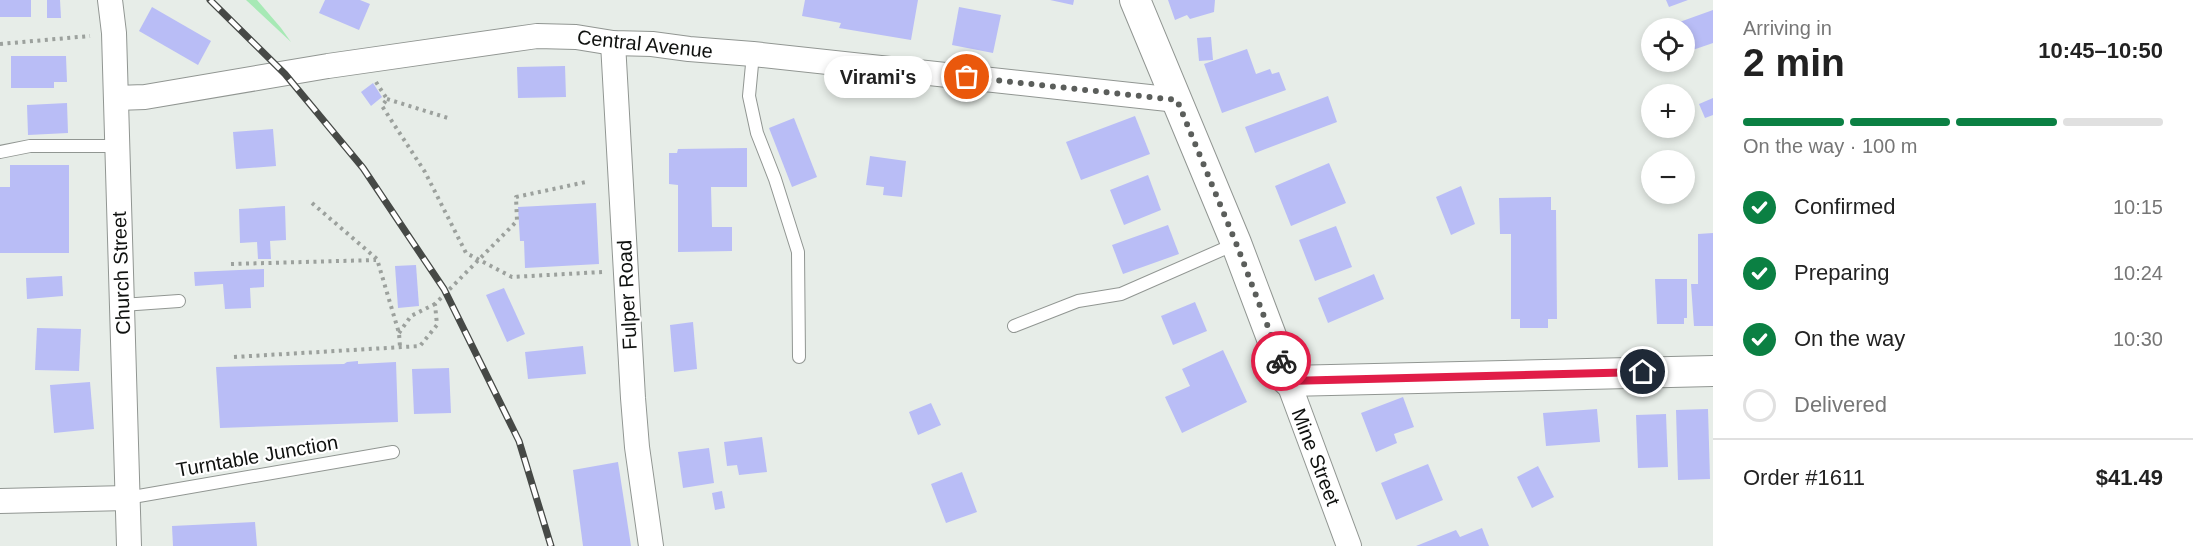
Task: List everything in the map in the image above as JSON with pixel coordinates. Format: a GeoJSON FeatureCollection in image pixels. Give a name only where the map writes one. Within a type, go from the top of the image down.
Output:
{"type":"FeatureCollection","features":[{"type":"Feature","properties":{"kind":"street","name":"Church Street"},"geometry":{"type":"LineString","coordinates":[[110,0],[114,33],[129,546]]}},
{"type":"Feature","properties":{"kind":"street","name":"Mine Street"},"geometry":{"type":"LineString","coordinates":[[1135,0],[1236,243],[1349,546]]}},
{"type":"Feature","properties":{"kind":"street","name":"Central Avenue"},"geometry":{"type":"LineString","coordinates":[[116,98],[146,97],[537,36],[576,37],[753,54],[1177,100]]}},
{"type":"Feature","properties":{"kind":"street","name":"Fulper Road"},"geometry":{"type":"LineString","coordinates":[[613,42],[632,387],[637,447],[651,546]]}},
{"type":"Feature","properties":{"kind":"street"},"geometry":{"type":"LineString","coordinates":[[1287,381],[1713,371]]}},
{"type":"Feature","properties":{"kind":"street"},"geometry":{"type":"LineString","coordinates":[[0,501],[127,498]]}},
{"type":"Feature","properties":{"kind":"lane"},"geometry":{"type":"LineString","coordinates":[[753,54],[748,96],[757,133],[775,179],[798,252],[799,357]]}},
{"type":"Feature","properties":{"kind":"lane"},"geometry":{"type":"LineString","coordinates":[[0,152],[30,146],[117,146]]}},
{"type":"Feature","properties":{"kind":"lane"},"geometry":{"type":"LineString","coordinates":[[1014,326],[1078,301],[1121,294],[1236,243]]}},
{"type":"Feature","properties":{"kind":"lane"},"geometry":{"type":"LineString","coordinates":[[122,305],[179,301]]}},
{"type":"Feature","properties":{"kind":"lane","name":"Turntable Junction"},"geometry":{"type":"LineString","coordinates":[[127,498],[393,452]]}},
{"type":"Feature","properties":{"kind":"path"},"geometry":{"type":"LineString","coordinates":[[0,44],[114,33]]}},
{"type":"Feature","properties":{"kind":"path"},"geometry":{"type":"LineString","coordinates":[[363,62],[387,99],[448,118]]}},
{"type":"Feature","properties":{"kind":"path"},"geometry":{"type":"LineString","coordinates":[[387,99],[382,106],[424,172],[466,254],[512,278],[602,272]]}},
{"type":"Feature","properties":{"kind":"path"},"geometry":{"type":"LineString","coordinates":[[399,333],[411,316],[435,304],[517,221],[516,197],[586,182]]}},
{"type":"Feature","properties":{"kind":"path"},"geometry":{"type":"LineString","coordinates":[[312,203],[377,260],[399,333],[400,347]]}},
{"type":"Feature","properties":{"kind":"path"},"geometry":{"type":"LineString","coordinates":[[231,264],[377,260]]}},
{"type":"Feature","properties":{"kind":"path"},"geometry":{"type":"LineString","coordinates":[[234,357],[420,346],[437,325],[435,304]]}},
{"type":"Feature","properties":{"kind":"green space"},"geometry":{"type":"Polygon","coordinates":[[[246,0],[257,0],[291,42],[246,0]]]}},
{"type":"Feature","properties":{"kind":"building"},"geometry":{"type":"Polygon","coordinates":[[[0,0],[31,0],[31,17],[0,17],[0,0]]]}},
{"type":"Feature","properties":{"kind":"building"},"geometry":{"type":"Polygon","coordinates":[[[47,0],[60,0],[61,18],[47,18],[47,0]]]}},
{"type":"Feature","properties":{"kind":"building"},"geometry":{"type":"Polygon","coordinates":[[[325,0],[360,0],[370,4],[359,30],[319,13],[325,0]]]}},
{"type":"Feature","properties":{"kind":"building"},"geometry":{"type":"Polygon","coordinates":[[[805,0],[918,0],[911,40],[839,28],[841,23],[802,16],[805,0]]]}},
{"type":"Feature","properties":{"kind":"building"},"geometry":{"type":"Polygon","coordinates":[[[1050,0],[1074,0],[1073,5],[1050,0]]]}},
{"type":"Feature","properties":{"kind":"building"},"geometry":{"type":"Polygon","coordinates":[[[1168,0],[1215,0],[1214,12],[1190,19],[1187,15],[1175,20],[1168,0]]]}},
{"type":"Feature","properties":{"kind":"building"},"geometry":{"type":"Polygon","coordinates":[[[1666,0],[1688,0],[1669,7],[1666,0]]]}},
{"type":"Feature","properties":{"kind":"building"},"geometry":{"type":"Polygon","coordinates":[[[152,7],[211,41],[198,65],[139,31],[152,7]]]}},
{"type":"Feature","properties":{"kind":"building"},"geometry":{"type":"Polygon","coordinates":[[[959,7],[1001,15],[993,53],[952,45],[959,7]]]}},
{"type":"Feature","properties":{"kind":"building"},"geometry":{"type":"Polygon","coordinates":[[[1713,10],[1713,43],[1695,49],[1695,18],[1691,18],[1713,10]]]}},
{"type":"Feature","properties":{"kind":"building"},"geometry":{"type":"Polygon","coordinates":[[[1211,37],[1213,60],[1199,61],[1197,38],[1211,37]]]}},
{"type":"Feature","properties":{"kind":"building"},"geometry":{"type":"Polygon","coordinates":[[[1247,49],[1256,74],[1270,69],[1272,74],[1279,72],[1286,90],[1222,113],[1204,64],[1247,49]]]}},
{"type":"Feature","properties":{"kind":"building"},"geometry":{"type":"Polygon","coordinates":[[[11,56],[66,56],[67,82],[54,82],[54,88],[11,88],[11,56]]]}},
{"type":"Feature","properties":{"kind":"building"},"geometry":{"type":"Polygon","coordinates":[[[565,66],[566,97],[518,98],[517,67],[565,66]]]}},
{"type":"Feature","properties":{"kind":"building"},"geometry":{"type":"Polygon","coordinates":[[[373,83],[382,97],[371,106],[361,92],[373,83]]]}},
{"type":"Feature","properties":{"kind":"building"},"geometry":{"type":"Polygon","coordinates":[[[1328,96],[1337,122],[1255,153],[1245,127],[1328,96]]]}},
{"type":"Feature","properties":{"kind":"building"},"geometry":{"type":"Polygon","coordinates":[[[1713,98],[1713,115],[1705,118],[1699,104],[1713,98]]]}},
{"type":"Feature","properties":{"kind":"building"},"geometry":{"type":"Polygon","coordinates":[[[67,103],[68,133],[28,135],[27,105],[67,103]]]}},
{"type":"Feature","properties":{"kind":"building"},"geometry":{"type":"Polygon","coordinates":[[[1135,116],[1150,154],[1081,180],[1066,142],[1135,116]]]}},
{"type":"Feature","properties":{"kind":"building"},"geometry":{"type":"Polygon","coordinates":[[[794,118],[817,177],[792,187],[769,128],[794,118]]]}},
{"type":"Feature","properties":{"kind":"building"},"geometry":{"type":"Polygon","coordinates":[[[273,129],[276,166],[236,169],[233,132],[273,129]]]}},
{"type":"Feature","properties":{"kind":"building"},"geometry":{"type":"Polygon","coordinates":[[[747,148],[747,187],[711,187],[712,227],[732,227],[732,251],[678,252],[678,185],[669,184],[669,153],[677,153],[678,149],[747,148]]]}},
{"type":"Feature","properties":{"kind":"building"},"geometry":{"type":"Polygon","coordinates":[[[870,156],[906,161],[902,197],[883,195],[884,187],[866,185],[870,156]]]}},
{"type":"Feature","properties":{"kind":"building"},"geometry":{"type":"Polygon","coordinates":[[[1329,163],[1346,203],[1291,226],[1275,186],[1329,163]]]}},
{"type":"Feature","properties":{"kind":"building"},"geometry":{"type":"Polygon","coordinates":[[[10,165],[69,165],[69,253],[0,253],[0,187],[10,187],[10,165]]]}},
{"type":"Feature","properties":{"kind":"building"},"geometry":{"type":"Polygon","coordinates":[[[1148,175],[1161,210],[1124,225],[1110,190],[1148,175]]]}},
{"type":"Feature","properties":{"kind":"building"},"geometry":{"type":"Polygon","coordinates":[[[1461,186],[1475,224],[1451,235],[1436,197],[1461,186]]]}},
{"type":"Feature","properties":{"kind":"building"},"geometry":{"type":"Polygon","coordinates":[[[1551,197],[1551,210],[1556,210],[1557,319],[1548,319],[1548,328],[1520,328],[1520,319],[1511,319],[1511,234],[1500,234],[1499,198],[1551,197]]]}},
{"type":"Feature","properties":{"kind":"building"},"geometry":{"type":"Polygon","coordinates":[[[596,203],[599,264],[525,268],[524,241],[520,241],[518,207],[596,203]]]}},
{"type":"Feature","properties":{"kind":"building"},"geometry":{"type":"Polygon","coordinates":[[[285,206],[286,240],[270,241],[271,259],[258,259],[257,242],[240,243],[239,209],[285,206]]]}},
{"type":"Feature","properties":{"kind":"building"},"geometry":{"type":"Polygon","coordinates":[[[1168,225],[1179,254],[1123,274],[1112,245],[1168,225]]]}},
{"type":"Feature","properties":{"kind":"building"},"geometry":{"type":"Polygon","coordinates":[[[1336,226],[1352,267],[1315,281],[1299,240],[1336,226]]]}},
{"type":"Feature","properties":{"kind":"building"},"geometry":{"type":"Polygon","coordinates":[[[1713,233],[1713,326],[1694,326],[1691,284],[1698,284],[1698,234],[1713,233]]]}},
{"type":"Feature","properties":{"kind":"building"},"geometry":{"type":"Polygon","coordinates":[[[416,265],[419,306],[398,308],[395,266],[416,265]]]}},
{"type":"Feature","properties":{"kind":"building"},"geometry":{"type":"Polygon","coordinates":[[[264,269],[264,287],[250,288],[251,308],[225,309],[223,284],[195,286],[194,272],[264,269]]]}},
{"type":"Feature","properties":{"kind":"building"},"geometry":{"type":"Polygon","coordinates":[[[1374,274],[1384,299],[1328,323],[1318,298],[1374,274]]]}},
{"type":"Feature","properties":{"kind":"building"},"geometry":{"type":"Polygon","coordinates":[[[62,276],[63,296],[27,299],[26,278],[62,276]]]}},
{"type":"Feature","properties":{"kind":"building"},"geometry":{"type":"Polygon","coordinates":[[[1655,279],[1687,279],[1687,318],[1684,318],[1684,324],[1657,324],[1655,279]]]}},
{"type":"Feature","properties":{"kind":"building"},"geometry":{"type":"Polygon","coordinates":[[[504,288],[525,334],[507,342],[486,295],[504,288]]]}},
{"type":"Feature","properties":{"kind":"building"},"geometry":{"type":"Polygon","coordinates":[[[1195,302],[1207,331],[1173,345],[1161,316],[1195,302]]]}},
{"type":"Feature","properties":{"kind":"building"},"geometry":{"type":"Polygon","coordinates":[[[693,322],[697,369],[674,372],[670,325],[693,322]]]}},
{"type":"Feature","properties":{"kind":"building"},"geometry":{"type":"Polygon","coordinates":[[[37,328],[81,329],[79,371],[35,370],[37,328]]]}},
{"type":"Feature","properties":{"kind":"building"},"geometry":{"type":"Polygon","coordinates":[[[583,346],[586,374],[528,379],[525,352],[583,346]]]}},
{"type":"Feature","properties":{"kind":"building"},"geometry":{"type":"Polygon","coordinates":[[[1223,350],[1247,402],[1182,433],[1165,397],[1190,386],[1182,369],[1223,350]]]}},
{"type":"Feature","properties":{"kind":"building"},"geometry":{"type":"Polygon","coordinates":[[[358,361],[358,364],[396,362],[398,422],[220,428],[216,367],[344,364],[358,361]]]}},
{"type":"Feature","properties":{"kind":"building"},"geometry":{"type":"Polygon","coordinates":[[[449,368],[451,413],[414,414],[412,369],[449,368]]]}},
{"type":"Feature","properties":{"kind":"building"},"geometry":{"type":"Polygon","coordinates":[[[90,382],[94,429],[54,433],[50,385],[90,382]]]}},
{"type":"Feature","properties":{"kind":"building"},"geometry":{"type":"Polygon","coordinates":[[[1403,397],[1414,427],[1394,434],[1397,443],[1376,452],[1361,413],[1403,397]]]}},
{"type":"Feature","properties":{"kind":"building"},"geometry":{"type":"Polygon","coordinates":[[[931,403],[941,425],[918,435],[909,412],[931,403]]]}},
{"type":"Feature","properties":{"kind":"building"},"geometry":{"type":"Polygon","coordinates":[[[1597,409],[1600,442],[1546,446],[1543,413],[1597,409]]]}},
{"type":"Feature","properties":{"kind":"building"},"geometry":{"type":"Polygon","coordinates":[[[1708,409],[1710,479],[1678,480],[1676,410],[1708,409]]]}},
{"type":"Feature","properties":{"kind":"building"},"geometry":{"type":"Polygon","coordinates":[[[1666,414],[1668,467],[1638,468],[1636,415],[1666,414]]]}},
{"type":"Feature","properties":{"kind":"building"},"geometry":{"type":"Polygon","coordinates":[[[762,437],[767,472],[739,475],[737,465],[727,466],[724,442],[762,437]]]}},
{"type":"Feature","properties":{"kind":"building"},"geometry":{"type":"Polygon","coordinates":[[[709,448],[714,483],[683,488],[678,452],[709,448]]]}},
{"type":"Feature","properties":{"kind":"building"},"geometry":{"type":"Polygon","coordinates":[[[618,462],[631,546],[583,546],[573,470],[618,462]]]}},
{"type":"Feature","properties":{"kind":"building"},"geometry":{"type":"Polygon","coordinates":[[[1428,464],[1443,500],[1396,520],[1381,483],[1428,464]]]}},
{"type":"Feature","properties":{"kind":"building"},"geometry":{"type":"Polygon","coordinates":[[[1538,466],[1554,497],[1532,508],[1517,477],[1538,466]]]}},
{"type":"Feature","properties":{"kind":"building"},"geometry":{"type":"Polygon","coordinates":[[[962,472],[977,512],[946,523],[931,484],[962,472]]]}},
{"type":"Feature","properties":{"kind":"building"},"geometry":{"type":"Polygon","coordinates":[[[722,491],[725,508],[715,510],[712,493],[722,491]]]}},
{"type":"Feature","properties":{"kind":"building"},"geometry":{"type":"Polygon","coordinates":[[[255,522],[257,546],[173,546],[172,526],[255,522]]]}},
{"type":"Feature","properties":{"kind":"building"},"geometry":{"type":"Polygon","coordinates":[[[1482,528],[1489,546],[1416,546],[1456,530],[1460,537],[1482,528]]]}},
{"type":"Feature","properties":{"kind":"railway"},"geometry":{"type":"LineString","coordinates":[[210,0],[285,74],[363,168],[444,289],[519,441],[551,546]]}},
{"type":"Feature","properties":{"kind":"way so far"},"geometry":{"type":"LineString","coordinates":[[967,77],[1177,100],[1236,243],[1281,361]]}},
{"type":"Feature","properties":{"kind":"place","name":"Virami's"},"geometry":{"type":"Point","coordinates":[967,77]}},
{"type":"Feature","properties":{"kind":"route"},"geometry":{"type":"LineString","coordinates":[[1281,361],[1287,381],[1643,372]]}}]}
